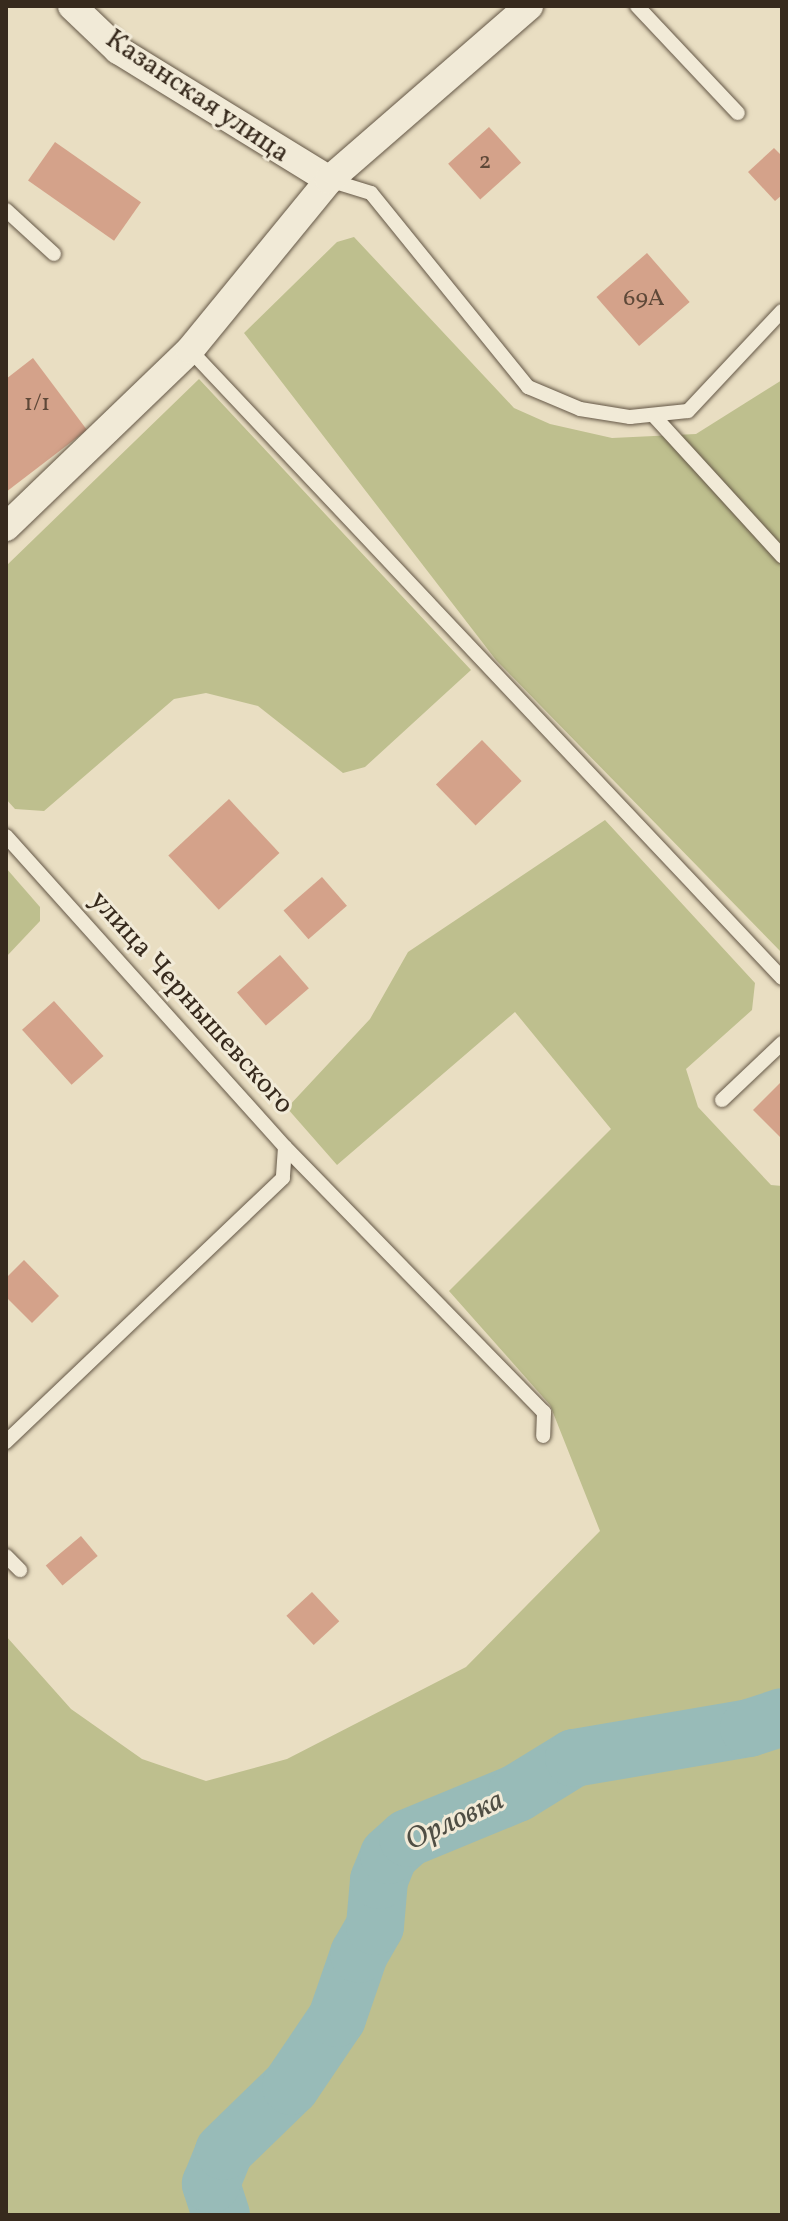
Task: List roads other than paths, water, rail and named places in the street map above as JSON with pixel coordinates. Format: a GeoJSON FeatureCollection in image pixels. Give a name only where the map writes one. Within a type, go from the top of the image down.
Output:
{"type":"FeatureCollection","features":[{"type":"Feature","properties":{"kind":"street","name":"Казанская улица"},"geometry":{"type":"LineString","coordinates":[[72,6],[118,50],[329,180]]}},
{"type":"Feature","properties":{"kind":"street"},"geometry":{"type":"LineString","coordinates":[[6,527],[190,350],[329,180],[529,6]]}},
{"type":"Feature","properties":{"kind":"lane"},"geometry":{"type":"LineString","coordinates":[[637,6],[738,113]]}},
{"type":"Feature","properties":{"kind":"lane"},"geometry":{"type":"LineString","coordinates":[[329,180],[371,193],[528,387],[580,409],[654,416],[688,411],[782,311]]}},
{"type":"Feature","properties":{"kind":"lane"},"geometry":{"type":"LineString","coordinates":[[6,210],[54,254]]}},
{"type":"Feature","properties":{"kind":"lane"},"geometry":{"type":"LineString","coordinates":[[190,350],[782,978]]}},
{"type":"Feature","properties":{"kind":"lane"},"geometry":{"type":"LineString","coordinates":[[654,416],[782,556]]}},
{"type":"Feature","properties":{"kind":"lane","name":"улица Чернышевского"},"geometry":{"type":"LineString","coordinates":[[6,836],[285,1147],[283,1178],[6,1442]]}},
{"type":"Feature","properties":{"kind":"lane"},"geometry":{"type":"LineString","coordinates":[[722,1100],[782,1043]]}},
{"type":"Feature","properties":{"kind":"lane"},"geometry":{"type":"LineString","coordinates":[[285,1147],[544,1412],[543,1436]]}},
{"type":"Feature","properties":{"kind":"lane"},"geometry":{"type":"LineString","coordinates":[[6,1556],[20,1570]]}},
{"type":"Feature","properties":{"kind":"waterway","name":"Орловка"},"geometry":{"type":"LineString","coordinates":[[221,2215],[211,2184],[224,2151],[291,2086],[337,2018],[359,1954],[375,1926],[379,1880],[389,1855],[408,1838],[517,1793],[574,1758],[749,1728],[782,1717]]}}]}
